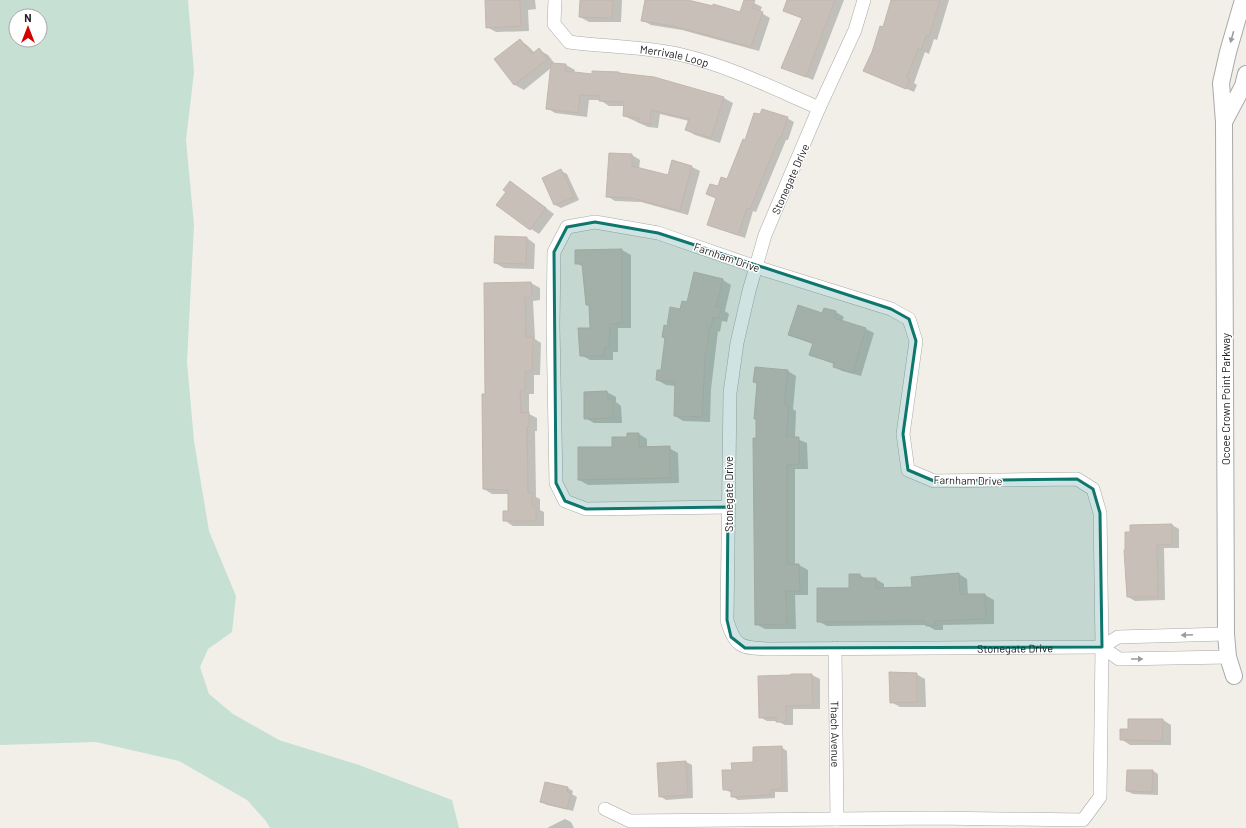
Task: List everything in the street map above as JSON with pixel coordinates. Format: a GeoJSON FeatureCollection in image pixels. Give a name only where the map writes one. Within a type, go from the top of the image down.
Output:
{"type":"FeatureCollection","features":[{"type":"Feature","properties":{"kind":"street","name":"Merrivale Loop"},"geometry":{"type":"LineString","coordinates":[[555,0],[554,24],[569,42],[682,55],[736,73],[819,108]]}},
{"type":"Feature","properties":{"kind":"street","name":"Stonegate Drive"},"geometry":{"type":"LineString","coordinates":[[864,0],[855,30],[819,108],[765,235],[737,343],[730,393],[726,620],[731,637],[745,648],[1102,647]]}},
{"type":"Feature","properties":{"kind":"street","name":"Ocoee Crown Point Parkway"},"geometry":{"type":"LineString","coordinates":[[1234,676],[1228,657],[1226,634],[1224,122],[1221,83],[1243,0]]}},
{"type":"Feature","properties":{"kind":"street","name":"Ocoee Crown Point Parkway"},"geometry":{"type":"LineString","coordinates":[[1224,122],[1243,86],[1246,74]]}},
{"type":"Feature","properties":{"kind":"street","name":"Farnham Drive"},"geometry":{"type":"LineString","coordinates":[[605,808],[630,821],[837,819],[1083,820],[1100,797],[1102,647],[1100,513],[1093,489],[1077,479],[934,482],[908,470],[903,434],[916,341],[909,319],[891,309],[756,267],[658,233],[595,222],[567,227],[554,252],[553,326],[556,483],[565,501],[586,508],[728,507]]}},
{"type":"Feature","properties":{"kind":"street"},"geometry":{"type":"LineString","coordinates":[[1226,634],[1118,637],[1102,647],[1119,659],[1228,657]]}},
{"type":"Feature","properties":{"kind":"street","name":"Thach Avenue"},"geometry":{"type":"LineString","coordinates":[[835,648],[837,819]]}},
{"type":"Feature","properties":{"kind":"highlighted area"},"geometry":{"type":"Polygon","coordinates":[[[595,222],[658,233],[891,309],[909,319],[916,341],[903,434],[908,470],[934,481],[1077,479],[1093,489],[1100,513],[1102,647],[745,648],[731,637],[727,620],[728,507],[586,509],[565,501],[556,483],[554,252],[567,227],[595,222]]]}},
{"type":"Feature","properties":{"kind":"green space"},"geometry":{"type":"Polygon","coordinates":[[[0,0],[188,0],[194,72],[186,140],[194,225],[187,362],[194,441],[209,531],[236,596],[232,632],[208,649],[200,667],[209,694],[233,714],[279,740],[359,765],[452,800],[459,828],[270,828],[266,821],[247,800],[179,761],[96,742],[0,745],[0,0]]]}},
{"type":"Feature","properties":{"kind":"building"},"geometry":{"type":"Polygon","coordinates":[[[485,0],[520,0],[521,26],[486,28],[485,0]]]}},
{"type":"Feature","properties":{"kind":"building"},"geometry":{"type":"Polygon","coordinates":[[[580,0],[613,0],[612,18],[579,17],[580,0]]]}},
{"type":"Feature","properties":{"kind":"building"},"geometry":{"type":"Polygon","coordinates":[[[645,0],[688,0],[713,6],[713,4],[740,12],[744,0],[755,0],[752,8],[763,12],[751,47],[673,26],[641,21],[645,0]]]}},
{"type":"Feature","properties":{"kind":"building"},"geometry":{"type":"Polygon","coordinates":[[[787,0],[835,0],[806,77],[781,68],[802,18],[783,11],[787,0]]]}},
{"type":"Feature","properties":{"kind":"building"},"geometry":{"type":"Polygon","coordinates":[[[891,0],[940,0],[929,37],[926,36],[921,50],[918,49],[906,78],[910,79],[906,89],[863,71],[872,52],[880,26],[883,27],[891,0]]]}},
{"type":"Feature","properties":{"kind":"building"},"geometry":{"type":"Polygon","coordinates":[[[520,39],[532,54],[539,48],[548,59],[514,85],[494,59],[520,39]]]}},
{"type":"Feature","properties":{"kind":"building"},"geometry":{"type":"Polygon","coordinates":[[[551,63],[566,64],[565,71],[592,74],[592,71],[619,72],[654,77],[724,97],[711,138],[685,130],[689,119],[651,110],[650,124],[638,122],[639,118],[623,116],[624,102],[599,101],[599,96],[580,95],[578,113],[546,109],[551,63]]]}},
{"type":"Feature","properties":{"kind":"building"},"geometry":{"type":"Polygon","coordinates":[[[762,109],[788,117],[750,209],[747,208],[738,235],[707,225],[716,198],[706,194],[710,184],[718,186],[721,177],[727,179],[743,139],[745,140],[754,113],[760,114],[762,109]]]}},
{"type":"Feature","properties":{"kind":"building"},"geometry":{"type":"Polygon","coordinates":[[[609,153],[632,154],[632,166],[668,175],[672,160],[692,166],[680,211],[632,198],[606,197],[609,153]]]}},
{"type":"Feature","properties":{"kind":"building"},"geometry":{"type":"Polygon","coordinates":[[[561,169],[574,197],[554,205],[542,178],[561,169]]]}},
{"type":"Feature","properties":{"kind":"building"},"geometry":{"type":"Polygon","coordinates":[[[510,181],[546,208],[530,230],[496,205],[506,192],[503,190],[510,181]]]}},
{"type":"Feature","properties":{"kind":"building"},"geometry":{"type":"Polygon","coordinates":[[[495,236],[527,237],[526,264],[494,263],[495,236]]]}},
{"type":"Feature","properties":{"kind":"building"},"geometry":{"type":"Polygon","coordinates":[[[622,249],[622,323],[610,324],[609,347],[605,347],[604,356],[580,356],[578,328],[590,328],[589,305],[586,305],[582,264],[575,264],[575,250],[622,249]]]}},
{"type":"Feature","properties":{"kind":"building"},"geometry":{"type":"Polygon","coordinates":[[[694,272],[723,279],[716,307],[721,308],[719,318],[713,317],[711,328],[710,327],[705,358],[702,417],[674,416],[675,382],[656,380],[657,370],[661,370],[665,338],[662,337],[664,325],[667,326],[670,307],[680,309],[682,301],[687,302],[694,272]]]}},
{"type":"Feature","properties":{"kind":"building"},"geometry":{"type":"Polygon","coordinates":[[[531,282],[532,296],[525,296],[526,337],[533,337],[532,371],[525,371],[525,390],[520,390],[521,413],[529,412],[529,427],[527,427],[528,493],[532,493],[532,506],[536,506],[536,521],[503,521],[503,511],[508,511],[508,490],[483,489],[482,394],[485,394],[484,283],[531,282]]]}},
{"type":"Feature","properties":{"kind":"building"},"geometry":{"type":"Polygon","coordinates":[[[798,305],[822,313],[824,308],[836,311],[834,318],[866,328],[853,373],[833,367],[834,363],[809,355],[813,343],[788,335],[798,305]]]}},
{"type":"Feature","properties":{"kind":"building"},"geometry":{"type":"Polygon","coordinates":[[[755,367],[788,370],[784,405],[788,405],[787,437],[799,437],[799,464],[787,465],[787,564],[799,564],[800,591],[786,591],[787,624],[755,625],[753,438],[756,438],[756,419],[754,419],[757,383],[753,382],[755,367]]]}},
{"type":"Feature","properties":{"kind":"building"},"geometry":{"type":"Polygon","coordinates":[[[607,391],[608,399],[613,399],[613,418],[584,419],[584,392],[607,391]]]}},
{"type":"Feature","properties":{"kind":"building"},"geometry":{"type":"Polygon","coordinates":[[[627,433],[639,433],[639,447],[670,446],[670,478],[578,480],[578,447],[612,447],[612,437],[627,437],[627,433]]]}},
{"type":"Feature","properties":{"kind":"building"},"geometry":{"type":"Polygon","coordinates":[[[1172,524],[1172,544],[1157,545],[1158,597],[1127,597],[1124,550],[1125,532],[1130,532],[1130,525],[1172,524]]]}},
{"type":"Feature","properties":{"kind":"building"},"geometry":{"type":"Polygon","coordinates":[[[959,573],[960,594],[985,594],[986,619],[935,621],[935,625],[926,626],[925,621],[817,622],[817,588],[849,588],[849,574],[860,574],[860,578],[876,578],[876,588],[912,587],[911,577],[959,573]]]}},
{"type":"Feature","properties":{"kind":"building"},"geometry":{"type":"Polygon","coordinates":[[[889,672],[917,673],[917,702],[890,703],[889,672]]]}},
{"type":"Feature","properties":{"kind":"building"},"geometry":{"type":"Polygon","coordinates":[[[812,674],[813,705],[786,706],[786,722],[776,722],[776,717],[759,718],[758,676],[812,674]]]}},
{"type":"Feature","properties":{"kind":"building"},"geometry":{"type":"Polygon","coordinates":[[[1128,719],[1163,719],[1162,741],[1120,740],[1120,729],[1128,729],[1128,719]]]}},
{"type":"Feature","properties":{"kind":"building"},"geometry":{"type":"Polygon","coordinates":[[[782,746],[782,789],[770,790],[770,795],[731,797],[731,790],[723,790],[722,770],[732,770],[731,763],[753,762],[753,747],[782,746]]]}},
{"type":"Feature","properties":{"kind":"building"},"geometry":{"type":"Polygon","coordinates":[[[686,761],[688,795],[659,797],[657,763],[686,761]]]}},
{"type":"Feature","properties":{"kind":"building"},"geometry":{"type":"Polygon","coordinates":[[[1127,770],[1153,770],[1152,792],[1126,791],[1127,770]]]}},
{"type":"Feature","properties":{"kind":"building"},"geometry":{"type":"Polygon","coordinates":[[[545,782],[568,787],[567,792],[571,793],[567,809],[540,802],[545,782]]]}}]}
